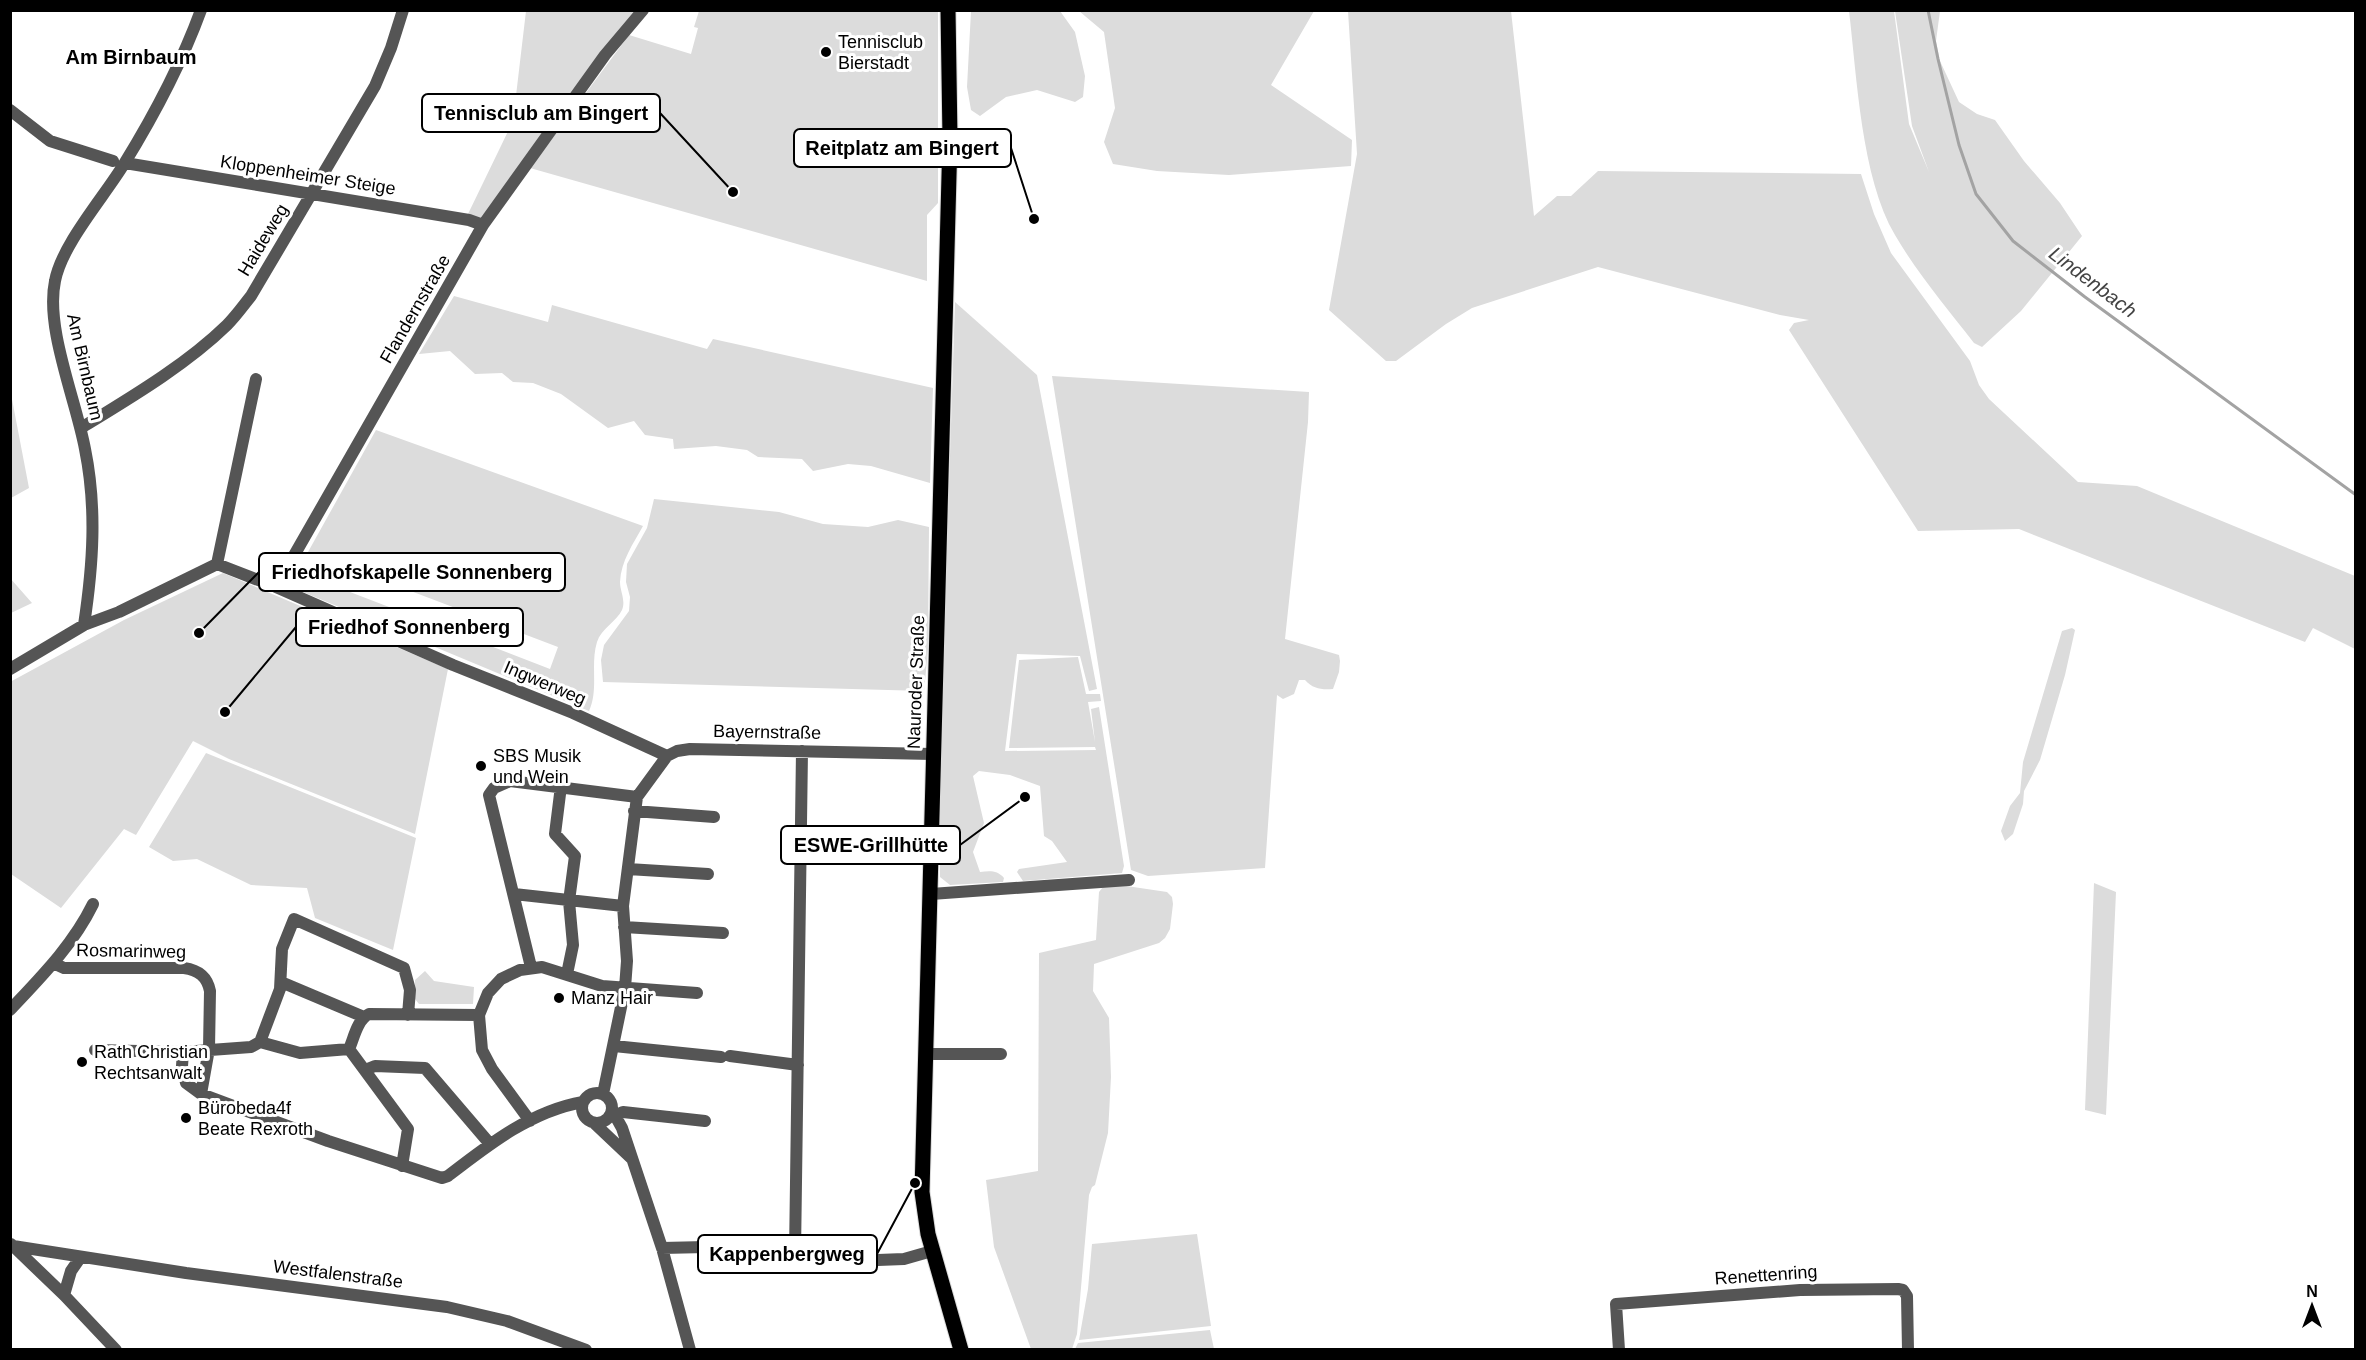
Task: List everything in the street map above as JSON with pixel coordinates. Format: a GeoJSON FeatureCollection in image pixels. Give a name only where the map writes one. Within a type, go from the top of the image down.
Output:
{"type":"FeatureCollection","features":[{"type":"Feature","properties":{"kind":"main road","name":"Nauroder Straße"},"geometry":{"type":"LineString","coordinates":[[948,10],[950,147],[922,1192],[932,1251],[962,1350]]}},
{"type":"Feature","properties":{"kind":"street","name":"Am Birnbaum"},"geometry":{"type":"LineString","coordinates":[[84,625],[92,572],[94,510],[81,428],[56,333],[52,307],[55,280],[61,260],[119,162],[161,97],[201,10]]}},
{"type":"Feature","properties":{"kind":"street","name":"Haideweg"},"geometry":{"type":"LineString","coordinates":[[81,428],[129,399],[197,350],[227,324],[250,296],[375,86],[391,48],[403,10]]}},
{"type":"Feature","properties":{"kind":"street","name":"Flandernstraße"},"geometry":{"type":"LineString","coordinates":[[276,587],[483,225],[605,55],[643,10]]}},
{"type":"Feature","properties":{"kind":"street","name":"Kloppenheimer Steige"},"geometry":{"type":"LineString","coordinates":[[10,110],[50,141],[119,162],[469,220],[483,225]]}},
{"type":"Feature","properties":{"kind":"street"},"geometry":{"type":"LineString","coordinates":[[218,564],[256,379]]}},
{"type":"Feature","properties":{"kind":"street"},"geometry":{"type":"LineString","coordinates":[[10,669],[84,625],[119,612],[218,564],[276,587]]}},
{"type":"Feature","properties":{"kind":"street","name":"Ingwerweg"},"geometry":{"type":"LineString","coordinates":[[276,587],[453,665],[573,713],[667,756]]}},
{"type":"Feature","properties":{"kind":"street","name":"Bayernstraße"},"geometry":{"type":"LineString","coordinates":[[667,756],[677,751],[690,749],[933,754]]}},
{"type":"Feature","properties":{"kind":"street"},"geometry":{"type":"LineString","coordinates":[[795,1254],[802,751]]}},
{"type":"Feature","properties":{"kind":"street"},"geometry":{"type":"LineString","coordinates":[[603,1094],[625,988],[627,961],[623,906],[634,811],[637,797],[667,756]]}},
{"type":"Feature","properties":{"kind":"street"},"geometry":{"type":"LineString","coordinates":[[531,967],[489,795],[494,788],[510,782],[561,786],[637,797]]}},
{"type":"Feature","properties":{"kind":"street"},"geometry":{"type":"LineString","coordinates":[[561,786],[555,834],[575,856],[569,901],[573,945],[567,974]]}},
{"type":"Feature","properties":{"kind":"street"},"geometry":{"type":"LineString","coordinates":[[634,811],[714,817]]}},
{"type":"Feature","properties":{"kind":"street"},"geometry":{"type":"LineString","coordinates":[[628,869],[708,874]]}},
{"type":"Feature","properties":{"kind":"street"},"geometry":{"type":"LineString","coordinates":[[931,894],[1129,880]]}},
{"type":"Feature","properties":{"kind":"street"},"geometry":{"type":"LineString","coordinates":[[514,894],[623,906]]}},
{"type":"Feature","properties":{"kind":"street"},"geometry":{"type":"LineString","coordinates":[[10,1010],[82,927],[93,904]]}},
{"type":"Feature","properties":{"kind":"street"},"geometry":{"type":"LineString","coordinates":[[95,1050],[183,1052],[251,1047],[260,1042],[281,982],[282,949],[294,919],[404,968],[410,990],[408,1015]]}},
{"type":"Feature","properties":{"kind":"street"},"geometry":{"type":"LineString","coordinates":[[624,927],[723,933]]}},
{"type":"Feature","properties":{"kind":"street","name":"Rosmarinweg"},"geometry":{"type":"LineString","coordinates":[[53,963],[64,968],[194,969],[208,982],[210,991],[209,1049]]}},
{"type":"Feature","properties":{"kind":"street"},"geometry":{"type":"LineString","coordinates":[[530,1121],[492,1069],[482,1050],[478,1015],[493,987],[510,974],[531,967],[542,967],[590,983],[697,993]]}},
{"type":"Feature","properties":{"kind":"street"},"geometry":{"type":"LineString","coordinates":[[281,982],[364,1017]]}},
{"type":"Feature","properties":{"kind":"street"},"geometry":{"type":"LineString","coordinates":[[349,1049],[364,1017],[369,1014],[478,1015]]}},
{"type":"Feature","properties":{"kind":"street"},"geometry":{"type":"LineString","coordinates":[[260,1042],[300,1053],[349,1049]]}},
{"type":"Feature","properties":{"kind":"street"},"geometry":{"type":"LineString","coordinates":[[614,1046],[798,1065]]}},
{"type":"Feature","properties":{"kind":"street"},"geometry":{"type":"LineString","coordinates":[[201,1094],[209,1049]]}},
{"type":"Feature","properties":{"kind":"street"},"geometry":{"type":"LineString","coordinates":[[349,1049],[408,1129],[402,1166]]}},
{"type":"Feature","properties":{"kind":"street"},"geometry":{"type":"LineString","coordinates":[[183,1052],[183,1075],[186,1083],[201,1094],[402,1166],[442,1178],[513,1129],[556,1108],[583,1102],[593,1093],[603,1094],[610,1100],[632,1159],[662,1248],[690,1350]]}},
{"type":"Feature","properties":{"kind":"street"},"geometry":{"type":"LineString","coordinates":[[927,1054],[1001,1054]]}},
{"type":"Feature","properties":{"kind":"street"},"geometry":{"type":"LineString","coordinates":[[365,1070],[375,1066],[426,1068],[490,1144]]}},
{"type":"Feature","properties":{"kind":"street"},"geometry":{"type":"LineString","coordinates":[[583,1102],[583,1115],[632,1159]]}},
{"type":"Feature","properties":{"kind":"street"},"geometry":{"type":"LineString","coordinates":[[594,1123],[599,1124],[614,1112],[705,1121]]}},
{"type":"Feature","properties":{"kind":"street"},"geometry":{"type":"LineString","coordinates":[[12,1245],[116,1350]]}},
{"type":"Feature","properties":{"kind":"street","name":"Westfalenstraße"},"geometry":{"type":"LineString","coordinates":[[12,1245],[80,1258],[388,1298],[475,1312],[533,1329],[586,1350]]}},
{"type":"Feature","properties":{"kind":"street"},"geometry":{"type":"LineString","coordinates":[[662,1248],[706,1247],[878,1260],[904,1259],[932,1251]]}},
{"type":"Feature","properties":{"kind":"street"},"geometry":{"type":"LineString","coordinates":[[64,1295],[71,1271],[80,1258]]}},
{"type":"Feature","properties":{"kind":"street","name":"Renettenring"},"geometry":{"type":"LineString","coordinates":[[1619,1350],[1616,1304],[1800,1290],[1898,1289],[1903,1290],[1907,1296],[1908,1350]]}},
{"type":"Feature","properties":{"kind":"shaded area"},"geometry":{"type":"Polygon","coordinates":[[[526,11],[637,11],[482,219],[468,214],[513,121],[526,11]]]}},
{"type":"Feature","properties":{"kind":"shaded area"},"geometry":{"type":"Polygon","coordinates":[[[699,11],[938,11],[938,203],[927,215],[927,281],[530,168],[629,35],[691,54],[698,28],[694,27],[699,11]]]}},
{"type":"Feature","properties":{"kind":"shaded area"},"geometry":{"type":"Polygon","coordinates":[[[971,11],[1060,11],[1075,32],[1085,76],[1083,97],[1075,102],[1037,90],[1006,97],[980,116],[971,110],[967,87],[971,11]]]}},
{"type":"Feature","properties":{"kind":"shaded area"},"geometry":{"type":"Polygon","coordinates":[[[1079,11],[1314,11],[1271,85],[1352,140],[1351,166],[1229,175],[1157,171],[1113,164],[1104,142],[1115,108],[1104,32],[1079,11]]]}},
{"type":"Feature","properties":{"kind":"shaded area"},"geometry":{"type":"Polygon","coordinates":[[[1348,11],[1511,11],[1534,216],[1557,196],[1571,196],[1598,171],[1861,174],[1874,214],[1891,253],[1970,361],[1979,385],[1989,399],[2078,482],[2137,486],[2355,576],[2355,649],[2313,628],[2305,642],[2019,529],[1918,531],[1789,330],[1794,323],[1809,320],[1780,315],[1598,267],[1472,308],[1396,361],[1386,361],[1329,310],[1357,154],[1348,11]]]}},
{"type":"Feature","properties":{"kind":"shaded area"},"geometry":{"type":"Polygon","coordinates":[[[1849,11],[1894,11],[1909,124],[1929,172],[1912,126],[1895,11],[1940,11],[1936,41],[1940,61],[1959,102],[1977,114],[1995,120],[2024,161],[2060,203],[2082,236],[2021,311],[1982,347],[1974,343],[1923,277],[1895,235],[1884,211],[1875,185],[1862,126],[1849,11]]]}},
{"type":"Feature","properties":{"kind":"shaded area"},"geometry":{"type":"Polygon","coordinates":[[[454,296],[548,322],[552,305],[707,349],[713,339],[933,388],[930,483],[871,466],[848,464],[813,471],[802,459],[758,457],[747,450],[716,446],[674,449],[673,439],[645,435],[634,421],[608,428],[561,394],[533,383],[513,382],[502,373],[475,374],[450,351],[419,354],[454,296]]]}},
{"type":"Feature","properties":{"kind":"shaded area"},"geometry":{"type":"Polygon","coordinates":[[[955,302],[1037,375],[1097,689],[1089,691],[1080,656],[1017,654],[1005,751],[1096,750],[1095,747],[1009,748],[1019,660],[1078,657],[1086,694],[1100,694],[1101,701],[1088,702],[1095,742],[1091,709],[1099,707],[1124,866],[1122,873],[1023,881],[1017,872],[1019,869],[1067,862],[1052,841],[1044,836],[1040,786],[1010,775],[979,771],[973,776],[984,823],[973,852],[980,872],[996,872],[1004,878],[1003,882],[950,885],[940,877],[940,765],[955,302]]]}},
{"type":"Feature","properties":{"kind":"shaded area"},"geometry":{"type":"Polygon","coordinates":[[[1052,376],[1309,392],[1308,422],[1285,639],[1339,655],[1339,672],[1333,689],[1318,688],[1305,680],[1299,680],[1294,694],[1283,699],[1277,695],[1265,868],[1148,876],[1131,870],[1052,376]]]}},
{"type":"Feature","properties":{"kind":"shaded area"},"geometry":{"type":"Polygon","coordinates":[[[11,394],[29,488],[10,498],[11,394]]]}},
{"type":"Feature","properties":{"kind":"shaded area"},"geometry":{"type":"Polygon","coordinates":[[[376,430],[643,526],[628,553],[621,574],[622,610],[597,642],[592,703],[589,711],[291,587],[298,572],[550,669],[558,647],[308,552],[376,430]]]}},
{"type":"Feature","properties":{"kind":"shaded area"},"geometry":{"type":"Polygon","coordinates":[[[654,499],[779,512],[823,524],[868,527],[898,520],[929,527],[928,650],[924,691],[603,682],[601,660],[604,645],[629,611],[627,564],[647,528],[654,499]]]}},
{"type":"Feature","properties":{"kind":"shaded area"},"geometry":{"type":"Polygon","coordinates":[[[223,573],[448,669],[415,834],[229,759],[193,741],[136,835],[124,829],[61,908],[11,874],[10,682],[124,620],[223,573]]]}},
{"type":"Feature","properties":{"kind":"shaded area"},"geometry":{"type":"Polygon","coordinates":[[[10,578],[32,603],[11,613],[10,613],[10,578]]]}},
{"type":"Feature","properties":{"kind":"shaded area"},"geometry":{"type":"Polygon","coordinates":[[[2072,628],[2075,630],[2065,675],[2040,760],[2024,791],[2023,804],[2013,834],[2005,841],[2001,831],[2010,806],[2020,793],[2023,762],[2062,631],[2072,628]]]}},
{"type":"Feature","properties":{"kind":"shaded area"},"geometry":{"type":"Polygon","coordinates":[[[206,753],[416,838],[393,950],[315,918],[307,888],[251,885],[197,859],[173,861],[149,847],[206,753]]]}},
{"type":"Feature","properties":{"kind":"shaded area"},"geometry":{"type":"Polygon","coordinates":[[[2094,883],[2116,892],[2106,1115],[2085,1110],[2094,883]]]}},
{"type":"Feature","properties":{"kind":"shaded area"},"geometry":{"type":"Polygon","coordinates":[[[1113,884],[1167,892],[1172,897],[1173,904],[1170,929],[1159,943],[1094,964],[1093,991],[1109,1018],[1111,1077],[1108,1133],[1095,1185],[1089,1195],[1077,1334],[1072,1349],[1031,1349],[994,1247],[986,1180],[1038,1171],[1039,953],[1096,940],[1099,892],[1103,887],[1113,884]]]}},
{"type":"Feature","properties":{"kind":"shaded area"},"geometry":{"type":"Polygon","coordinates":[[[425,971],[434,981],[474,987],[473,1004],[419,1004],[415,999],[415,980],[425,971]]]}},
{"type":"Feature","properties":{"kind":"shaded area"},"geometry":{"type":"Polygon","coordinates":[[[1197,1234],[1211,1326],[1079,1340],[1088,1289],[1092,1244],[1197,1234]]]}},
{"type":"Feature","properties":{"kind":"shaded area"},"geometry":{"type":"Polygon","coordinates":[[[1210,1330],[1214,1349],[1075,1349],[1078,1343],[1210,1330]]]}},
{"type":"Feature","properties":{"kind":"waterway","name":"Lindenbach"},"geometry":{"type":"LineString","coordinates":[[1928,10],[1959,145],[1976,194],[2013,241],[2085,297],[2356,495]]}},
{"type":"Feature","properties":{"kind":"place","name":"Tennisclub Bierstadt"},"geometry":{"type":"Point","coordinates":[826,52]}},
{"type":"Feature","properties":{"kind":"place","name":"Tennisclub am Bingert"},"geometry":{"type":"Point","coordinates":[733,192]}},
{"type":"Feature","properties":{"kind":"place","name":"Reitplatz am Bingert"},"geometry":{"type":"Point","coordinates":[1034,219]}},
{"type":"Feature","properties":{"kind":"place","name":"Friedhofskapelle Sonnenberg"},"geometry":{"type":"Point","coordinates":[199,633]}},
{"type":"Feature","properties":{"kind":"place","name":"Friedhof Sonnenberg"},"geometry":{"type":"Point","coordinates":[225,712]}},
{"type":"Feature","properties":{"kind":"place","name":"SBS Musik und Wein"},"geometry":{"type":"Point","coordinates":[481,766]}},
{"type":"Feature","properties":{"kind":"place","name":"ESWE-Grillhütte"},"geometry":{"type":"Point","coordinates":[1025,797]}},
{"type":"Feature","properties":{"kind":"place","name":"Manz Hair"},"geometry":{"type":"Point","coordinates":[559,998]}},
{"type":"Feature","properties":{"kind":"place","name":"Rath Christian Rechtsanwalt"},"geometry":{"type":"Point","coordinates":[82,1062]}},
{"type":"Feature","properties":{"kind":"place","name":"Bürobeda4f Beate Rexroth"},"geometry":{"type":"Point","coordinates":[186,1118]}},
{"type":"Feature","properties":{"kind":"place","name":"Kappenbergweg"},"geometry":{"type":"Point","coordinates":[915,1183]}},
{"type":"Feature","properties":{"kind":"district","name":"Am Birnbaum"},"geometry":{"type":"Point","coordinates":[131,57]}}]}
